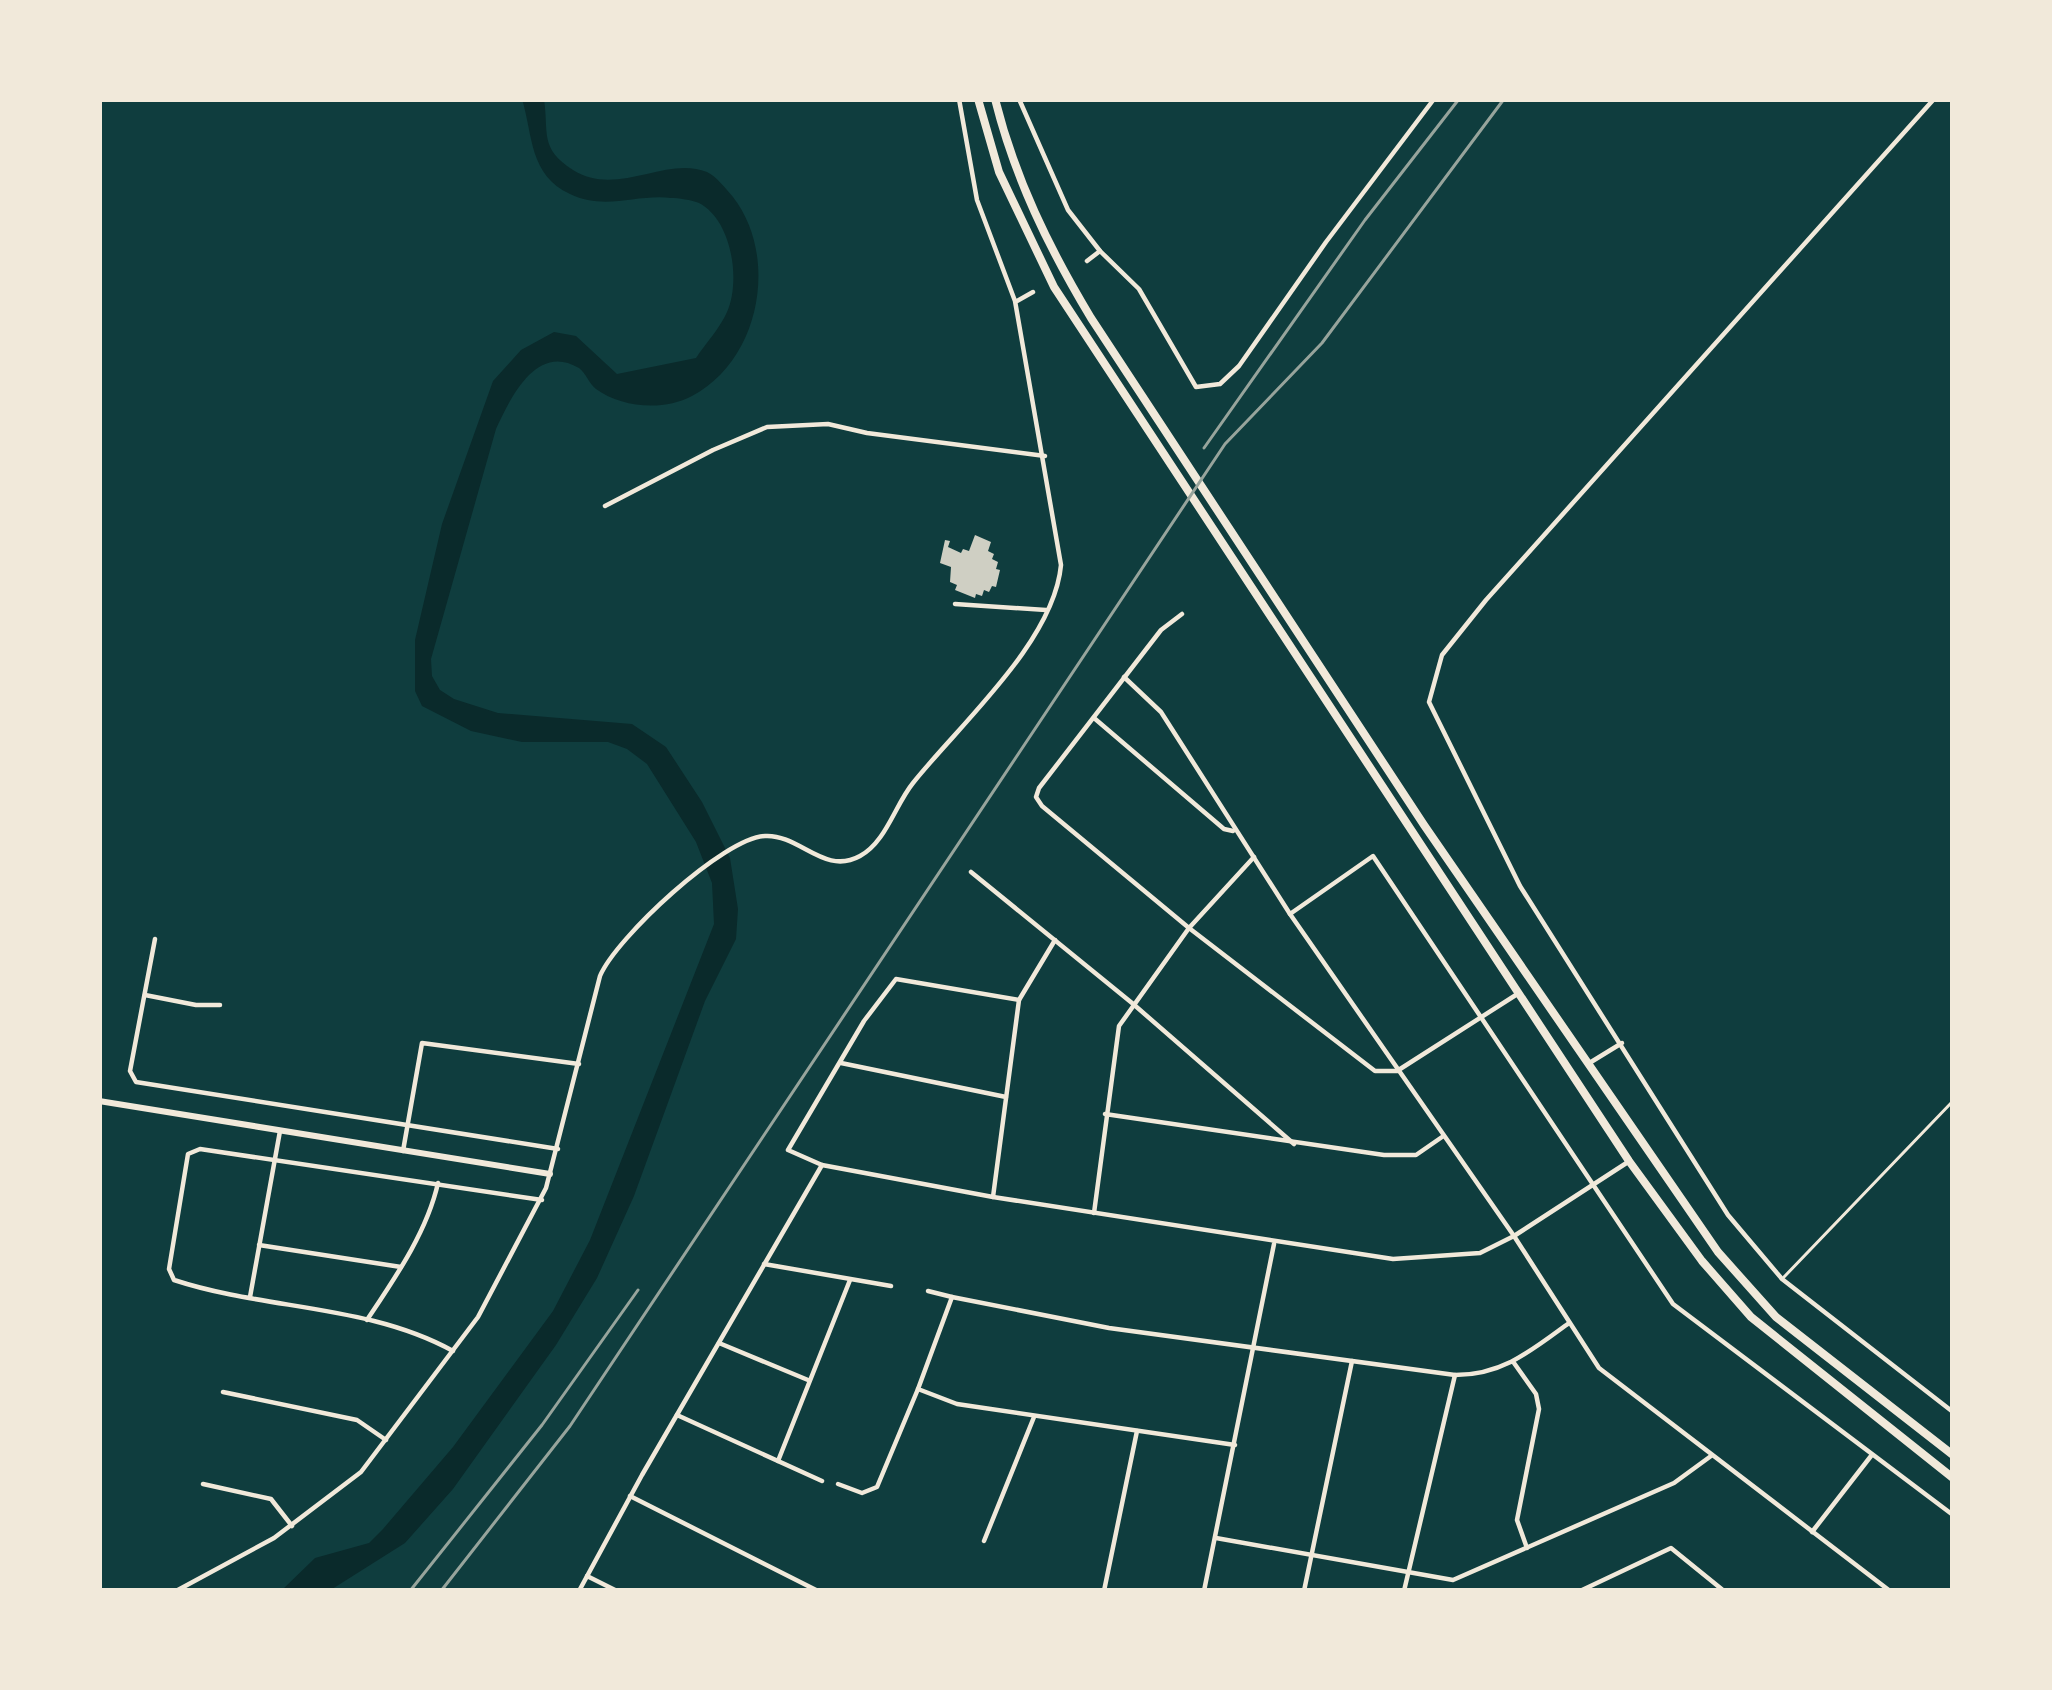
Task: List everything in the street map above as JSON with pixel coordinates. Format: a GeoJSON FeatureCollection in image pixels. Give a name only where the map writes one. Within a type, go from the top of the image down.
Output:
{"type":"FeatureCollection","features":[{"type":"Feature","properties":{"kind":"main road"},"geometry":{"type":"LineString","coordinates":[[978,99],[999,172],[1028,239],[1112,378],[1629,1161],[1702,1261],[1751,1317],[1953,1478]]}},
{"type":"Feature","properties":{"kind":"main road"},"geometry":{"type":"LineString","coordinates":[[995,99],[1026,197],[1052,252],[1424,824],[1718,1252],[1776,1317],[1953,1455]]}},
{"type":"Feature","properties":{"kind":"street"},"geometry":{"type":"LineString","coordinates":[[176,1591],[292,1526],[362,1472],[485,1306],[542,1200],[600,976],[615,948],[694,876],[732,849],[765,836],[792,842],[831,862],[863,855],[911,784],[987,703],[1046,610],[1061,565],[1045,456],[1015,301],[977,200],[959,99]]}},
{"type":"Feature","properties":{"kind":"street"},"geometry":{"type":"LineString","coordinates":[[1019,99],[1068,209],[1100,251],[1139,289],[1196,387],[1220,384],[1240,366],[1434,99]]}},
{"type":"Feature","properties":{"kind":"street"},"geometry":{"type":"LineString","coordinates":[[1934,99],[1501,584],[1442,655],[1429,702],[1520,886],[1728,1215],[1782,1279],[1953,1412]]}},
{"type":"Feature","properties":{"kind":"street"},"geometry":{"type":"LineString","coordinates":[[1087,260],[1100,251]]}},
{"type":"Feature","properties":{"kind":"street"},"geometry":{"type":"LineString","coordinates":[[1015,301],[1033,292]]}},
{"type":"Feature","properties":{"kind":"street"},"geometry":{"type":"LineString","coordinates":[[605,506],[767,427],[828,424],[1045,456]]}},
{"type":"Feature","properties":{"kind":"street"},"geometry":{"type":"LineString","coordinates":[[955,604],[1046,610]]}},
{"type":"Feature","properties":{"kind":"street"},"geometry":{"type":"LineString","coordinates":[[1182,614],[1161,630],[1036,797],[1189,928],[1367,1068],[1397,1070],[1520,994]]}},
{"type":"Feature","properties":{"kind":"street"},"geometry":{"type":"LineString","coordinates":[[1124,677],[1162,712],[1290,914],[1514,1236],[1599,1368],[1886,1590]]}},
{"type":"Feature","properties":{"kind":"street"},"geometry":{"type":"LineString","coordinates":[[1094,718],[1224,829],[1235,831]]}},
{"type":"Feature","properties":{"kind":"street"},"geometry":{"type":"LineString","coordinates":[[1094,1213],[1119,1026],[1189,928],[1254,856]]}},
{"type":"Feature","properties":{"kind":"street"},"geometry":{"type":"LineString","coordinates":[[1290,914],[1373,856],[1673,1304],[1953,1515]]}},
{"type":"Feature","properties":{"kind":"street"},"geometry":{"type":"LineString","coordinates":[[971,872],[1294,1144]]}},
{"type":"Feature","properties":{"kind":"street"},"geometry":{"type":"LineString","coordinates":[[155,939],[130,1071],[140,1083],[558,1149]]}},
{"type":"Feature","properties":{"kind":"street"},"geometry":{"type":"LineString","coordinates":[[993,1197],[1019,1000],[1054,940]]}},
{"type":"Feature","properties":{"kind":"street"},"geometry":{"type":"LineString","coordinates":[[1019,1000],[896,979],[864,1021],[788,1150],[822,1166],[993,1197],[1393,1259],[1474,1255],[1514,1236],[1629,1161]]}},
{"type":"Feature","properties":{"kind":"street"},"geometry":{"type":"LineString","coordinates":[[145,995],[220,1005]]}},
{"type":"Feature","properties":{"kind":"street"},"geometry":{"type":"LineString","coordinates":[[403,1151],[419,1048],[425,1041],[579,1064]]}},
{"type":"Feature","properties":{"kind":"street"},"geometry":{"type":"LineString","coordinates":[[1589,1064],[1622,1043]]}},
{"type":"Feature","properties":{"kind":"street"},"geometry":{"type":"LineString","coordinates":[[840,1063],[1006,1097]]}},
{"type":"Feature","properties":{"kind":"street"},"geometry":{"type":"LineString","coordinates":[[99,1102],[550,1174]]}},
{"type":"Feature","properties":{"kind":"street"},"geometry":{"type":"LineString","coordinates":[[1106,1114],[1294,1144],[1406,1156],[1425,1151],[1442,1137]]}},
{"type":"Feature","properties":{"kind":"street"},"geometry":{"type":"LineString","coordinates":[[250,1297],[280,1131]]}},
{"type":"Feature","properties":{"kind":"street"},"geometry":{"type":"LineString","coordinates":[[453,1351],[421,1335],[367,1320],[171,1277],[191,1151],[542,1200]]}},
{"type":"Feature","properties":{"kind":"street"},"geometry":{"type":"LineString","coordinates":[[579,1591],[629,1496],[822,1166]]}},
{"type":"Feature","properties":{"kind":"street"},"geometry":{"type":"LineString","coordinates":[[367,1320],[434,1204],[438,1183]]}},
{"type":"Feature","properties":{"kind":"street"},"geometry":{"type":"LineString","coordinates":[[1204,1591],[1274,1242]]}},
{"type":"Feature","properties":{"kind":"street"},"geometry":{"type":"LineString","coordinates":[[260,1245],[401,1267]]}},
{"type":"Feature","properties":{"kind":"street"},"geometry":{"type":"LineString","coordinates":[[764,1264],[891,1286]]}},
{"type":"Feature","properties":{"kind":"street"},"geometry":{"type":"LineString","coordinates":[[778,1461],[850,1280]]}},
{"type":"Feature","properties":{"kind":"street"},"geometry":{"type":"LineString","coordinates":[[928,1291],[1074,1321],[1455,1376],[1491,1373],[1514,1363],[1569,1323]]}},
{"type":"Feature","properties":{"kind":"street"},"geometry":{"type":"LineString","coordinates":[[838,1484],[862,1493],[878,1487],[952,1297]]}},
{"type":"Feature","properties":{"kind":"street"},"geometry":{"type":"LineString","coordinates":[[718,1343],[810,1381]]}},
{"type":"Feature","properties":{"kind":"street"},"geometry":{"type":"LineString","coordinates":[[1304,1591],[1352,1361]]}},
{"type":"Feature","properties":{"kind":"street"},"geometry":{"type":"LineString","coordinates":[[1514,1363],[1535,1394],[1539,1409],[1516,1520],[1527,1548]]}},
{"type":"Feature","properties":{"kind":"street"},"geometry":{"type":"LineString","coordinates":[[1404,1591],[1455,1376]]}},
{"type":"Feature","properties":{"kind":"street"},"geometry":{"type":"LineString","coordinates":[[918,1389],[957,1404],[1235,1445]]}},
{"type":"Feature","properties":{"kind":"street"},"geometry":{"type":"LineString","coordinates":[[223,1392],[357,1420],[386,1440]]}},
{"type":"Feature","properties":{"kind":"street"},"geometry":{"type":"LineString","coordinates":[[677,1414],[822,1481]]}},
{"type":"Feature","properties":{"kind":"street"},"geometry":{"type":"LineString","coordinates":[[984,1541],[1034,1417]]}},
{"type":"Feature","properties":{"kind":"street"},"geometry":{"type":"LineString","coordinates":[[1104,1591],[1137,1431]]}},
{"type":"Feature","properties":{"kind":"street"},"geometry":{"type":"LineString","coordinates":[[1812,1532],[1872,1455]]}},
{"type":"Feature","properties":{"kind":"street"},"geometry":{"type":"LineString","coordinates":[[1216,1538],[1454,1580],[1674,1483],[1711,1456]]}},
{"type":"Feature","properties":{"kind":"street"},"geometry":{"type":"LineString","coordinates":[[203,1484],[271,1499],[292,1526]]}},
{"type":"Feature","properties":{"kind":"street"},"geometry":{"type":"LineString","coordinates":[[629,1496],[818,1591]]}},
{"type":"Feature","properties":{"kind":"street"},"geometry":{"type":"LineString","coordinates":[[1580,1591],[1671,1549],[1724,1591]]}},
{"type":"Feature","properties":{"kind":"street"},"geometry":{"type":"LineString","coordinates":[[587,1576],[617,1591]]}},
{"type":"Feature","properties":{"kind":"lane"},"geometry":{"type":"LineString","coordinates":[[1782,1279],[1953,1101]]}},
{"type":"Feature","properties":{"kind":"water"},"geometry":{"type":"Polygon","coordinates":[[[522,99],[544,99],[550,147],[562,162],[590,177],[607,180],[691,168],[714,177],[733,197],[756,248],[756,305],[734,358],[715,380],[681,401],[656,405],[618,400],[596,389],[579,368],[564,362],[550,362],[527,378],[496,429],[431,659],[432,676],[440,690],[454,699],[498,713],[632,724],[666,747],[702,802],[730,858],[738,909],[736,939],[705,1001],[634,1196],[597,1278],[556,1345],[453,1489],[405,1543],[329,1591],[281,1591],[315,1558],[369,1543],[383,1529],[453,1447],[553,1311],[590,1240],[714,924],[712,883],[696,842],[647,764],[608,742],[522,742],[471,731],[422,706],[415,691],[415,640],[442,524],[493,381],[521,350],[554,332],[576,336],[617,374],[696,358],[721,324],[731,299],[731,252],[710,211],[681,199],[608,202],[570,194],[540,165],[522,99]]]}},
{"type":"Feature","properties":{"kind":"building"},"geometry":{"type":"Polygon","coordinates":[[[975,535],[991,542],[988,551],[1000,570],[996,587],[975,598],[955,590],[951,567],[940,563],[945,540],[961,553],[969,551],[975,535]]]}},
{"type":"Feature","properties":{"kind":"railway"},"geometry":{"type":"LineString","coordinates":[[1204,448],[1365,220],[1459,99]]}},
{"type":"Feature","properties":{"kind":"railway"},"geometry":{"type":"LineString","coordinates":[[441,1591],[570,1426],[1225,444],[1322,343],[1504,99]]}},
{"type":"Feature","properties":{"kind":"railway"},"geometry":{"type":"LineString","coordinates":[[410,1591],[542,1425],[638,1290]]}}]}
